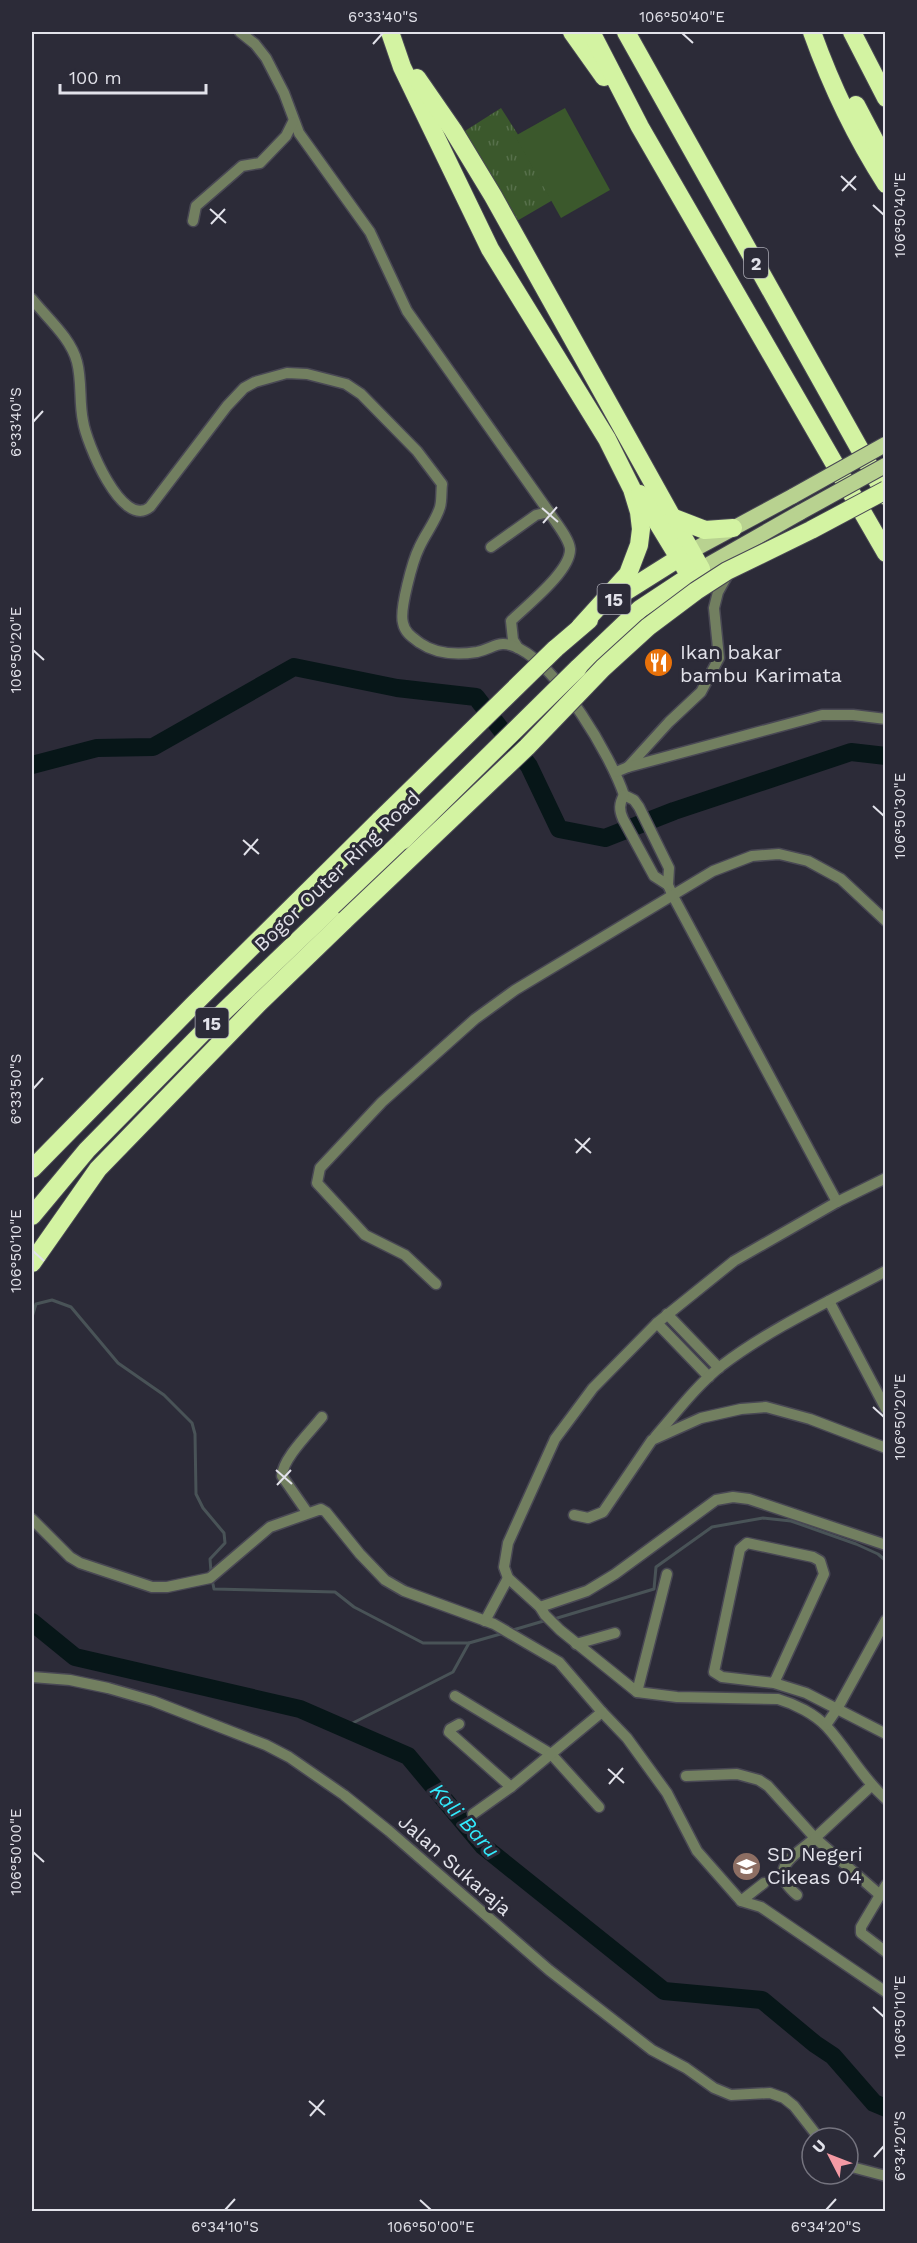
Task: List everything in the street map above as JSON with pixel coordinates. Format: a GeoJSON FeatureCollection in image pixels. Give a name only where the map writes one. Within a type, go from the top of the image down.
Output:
{"type":"FeatureCollection","features":[{"type":"Feature","properties":{"kind":"highway"},"geometry":{"type":"LineString","coordinates":[[390,32],[402,67],[490,249],[607,439],[695,572]]}},
{"type":"Feature","properties":{"kind":"highway"},"geometry":{"type":"LineString","coordinates":[[402,32],[414,73],[453,130],[493,196],[674,518],[685,555]]}},
{"type":"Feature","properties":{"kind":"highway"},"geometry":{"type":"LineString","coordinates":[[572,32],[640,127]]}},
{"type":"Feature","properties":{"kind":"highway","name":"2"},"geometry":{"type":"LineString","coordinates":[[591,32],[640,127],[885,553]]}},
{"type":"Feature","properties":{"kind":"highway","name":"2"},"geometry":{"type":"LineString","coordinates":[[626,32],[885,496]]}},
{"type":"Feature","properties":{"kind":"highway"},"geometry":{"type":"LineString","coordinates":[[812,32],[862,148],[885,184]]}},
{"type":"Feature","properties":{"kind":"highway"},"geometry":{"type":"LineString","coordinates":[[825,32],[844,79],[885,162]]}},
{"type":"Feature","properties":{"kind":"highway"},"geometry":{"type":"LineString","coordinates":[[852,32],[885,98]]}},
{"type":"Feature","properties":{"kind":"highway"},"geometry":{"type":"LineString","coordinates":[[580,627],[628,574],[636,559],[642,529],[632,489],[607,439]]}},
{"type":"Feature","properties":{"kind":"highway"},"geometry":{"type":"LineString","coordinates":[[32,1263],[98,1169],[259,1003],[527,747],[603,668],[648,627],[696,591],[728,571],[812,530],[885,490]]}},
{"type":"Feature","properties":{"kind":"highway"},"geometry":{"type":"LineString","coordinates":[[674,518],[705,530],[734,528]]}},
{"type":"Feature","properties":{"kind":"highway","name":"Bogor Outer Ring Road"},"geometry":{"type":"LineString","coordinates":[[32,1169],[189,1009],[555,649],[627,590],[685,555]]}},
{"type":"Feature","properties":{"kind":"highway","name":"Bogor Outer Ring Road"},"geometry":{"type":"LineString","coordinates":[[32,1216],[87,1150],[207,1028],[640,609],[695,572]]}},
{"type":"Feature","properties":{"kind":"main road"},"geometry":{"type":"LineString","coordinates":[[685,555],[885,444]]}},
{"type":"Feature","properties":{"kind":"main road"},"geometry":{"type":"LineString","coordinates":[[695,572],[885,465]]}},
{"type":"Feature","properties":{"kind":"street"},"geometry":{"type":"LineString","coordinates":[[240,32],[255,44],[266,58],[284,93],[299,133],[370,232],[407,311],[549,512],[570,547],[569,560],[550,583],[511,621],[513,640],[518,648]]}},
{"type":"Feature","properties":{"kind":"street"},"geometry":{"type":"LineString","coordinates":[[193,220],[196,207],[242,166],[260,164],[286,136],[293,122]]}},
{"type":"Feature","properties":{"kind":"street"},"geometry":{"type":"LineString","coordinates":[[32,299],[68,341],[77,361],[83,422],[95,460],[122,501],[135,512],[145,511],[150,507],[227,405],[250,385],[287,373],[307,374],[346,384],[362,394],[417,451],[442,484],[440,507],[418,550],[402,610],[403,622],[408,634],[429,649],[454,654],[479,652],[497,643],[518,648],[532,657],[570,696],[616,772],[624,795],[634,800],[665,857],[669,868],[668,885],[673,896],[837,1202]]}},
{"type":"Feature","properties":{"kind":"street"},"geometry":{"type":"LineString","coordinates":[[491,547],[536,515],[549,512]]}},
{"type":"Feature","properties":{"kind":"street"},"geometry":{"type":"LineString","coordinates":[[628,767],[669,722],[701,692],[719,658],[714,608],[718,592],[729,574],[724,555]]}},
{"type":"Feature","properties":{"kind":"street"},"geometry":{"type":"LineString","coordinates":[[616,772],[822,715],[885,718]]}},
{"type":"Feature","properties":{"kind":"street"},"geometry":{"type":"LineString","coordinates":[[624,795],[620,802],[623,819],[651,872],[668,885]]}},
{"type":"Feature","properties":{"kind":"street"},"geometry":{"type":"LineString","coordinates":[[436,1284],[405,1255],[365,1235],[317,1183],[321,1168],[382,1102],[475,1019],[515,990],[713,871],[752,856],[779,854],[808,861],[841,879],[885,921]]}},
{"type":"Feature","properties":{"kind":"street"},"geometry":{"type":"LineString","coordinates":[[885,1178],[837,1202],[734,1261],[657,1323],[593,1388],[555,1439],[508,1543],[504,1567],[508,1578],[560,1630],[637,1692],[677,1697],[778,1699],[794,1704],[826,1725],[871,1786],[885,1799]]}},
{"type":"Feature","properties":{"kind":"street"},"geometry":{"type":"LineString","coordinates":[[574,1515],[588,1518],[603,1512],[652,1440],[719,1368],[762,1338],[885,1270]]}},
{"type":"Feature","properties":{"kind":"street"},"geometry":{"type":"LineString","coordinates":[[829,1301],[885,1409]]}},
{"type":"Feature","properties":{"kind":"street"},"geometry":{"type":"LineString","coordinates":[[667,1314],[719,1368]]}},
{"type":"Feature","properties":{"kind":"street"},"geometry":{"type":"LineString","coordinates":[[657,1323],[710,1377]]}},
{"type":"Feature","properties":{"kind":"street"},"geometry":{"type":"LineString","coordinates":[[652,1440],[701,1418],[741,1409],[766,1407],[810,1419],[885,1448]]}},
{"type":"Feature","properties":{"kind":"street"},"geometry":{"type":"LineString","coordinates":[[307,1512],[282,1476],[282,1472],[286,1462],[322,1417]]}},
{"type":"Feature","properties":{"kind":"street"},"geometry":{"type":"LineString","coordinates":[[543,1611],[587,1592],[716,1500],[724,1497],[749,1500],[885,1545]]}},
{"type":"Feature","properties":{"kind":"street"},"geometry":{"type":"LineString","coordinates":[[32,1519],[70,1557],[80,1563],[140,1584],[167,1587],[213,1576],[270,1527],[307,1512],[321,1509],[385,1580],[404,1591],[490,1623],[559,1662],[627,1738],[667,1793],[697,1851],[741,1901],[761,1907],[885,1992]]}},
{"type":"Feature","properties":{"kind":"street"},"geometry":{"type":"LineString","coordinates":[[774,1683],[824,1574],[820,1561],[813,1557],[747,1542],[740,1549],[714,1672],[722,1677],[774,1683],[807,1693],[885,1734]]}},
{"type":"Feature","properties":{"kind":"street"},"geometry":{"type":"LineString","coordinates":[[637,1692],[667,1574]]}},
{"type":"Feature","properties":{"kind":"street"},"geometry":{"type":"LineString","coordinates":[[490,1623],[508,1578]]}},
{"type":"Feature","properties":{"kind":"street"},"geometry":{"type":"LineString","coordinates":[[826,1725],[885,1620]]}},
{"type":"Feature","properties":{"kind":"street"},"geometry":{"type":"LineString","coordinates":[[576,1644],[615,1633]]}},
{"type":"Feature","properties":{"kind":"street","name":"Jalan Sukaraja"},"geometry":{"type":"LineString","coordinates":[[32,1677],[80,1682],[153,1701],[266,1745],[289,1757],[389,1831],[549,1970],[652,2050],[687,2068],[714,2088],[730,2095],[770,2093],[784,2098],[794,2106],[810,2126]]}},
{"type":"Feature","properties":{"kind":"street"},"geometry":{"type":"LineString","coordinates":[[455,1696],[551,1754],[599,1807]]}},
{"type":"Feature","properties":{"kind":"street"},"geometry":{"type":"LineString","coordinates":[[473,1814],[512,1787],[602,1712]]}},
{"type":"Feature","properties":{"kind":"street"},"geometry":{"type":"LineString","coordinates":[[459,1724],[449,1732],[512,1787]]}},
{"type":"Feature","properties":{"kind":"street"},"geometry":{"type":"LineString","coordinates":[[686,1776],[737,1774],[759,1780],[768,1786],[815,1838],[883,1890],[861,1927],[861,1933],[885,1952]]}},
{"type":"Feature","properties":{"kind":"street"},"geometry":{"type":"LineString","coordinates":[[797,1895],[785,1885],[782,1878],[787,1861],[871,1786]]}},
{"type":"Feature","properties":{"kind":"street"},"geometry":{"type":"LineString","coordinates":[[741,1901],[764,1883]]}},
{"type":"Feature","properties":{"kind":"street"},"geometry":{"type":"LineString","coordinates":[[860,2169],[885,2176]]}},
{"type":"Feature","properties":{"kind":"green space"},"geometry":{"type":"Polygon","coordinates":[[[501,108],[558,197],[510,225],[457,136],[501,108]]]}},
{"type":"Feature","properties":{"kind":"green space"},"geometry":{"type":"Polygon","coordinates":[[[565,108],[610,190],[561,218],[515,136],[565,108]]]}},
{"type":"Feature","properties":{"kind":"waterway"},"geometry":{"type":"LineString","coordinates":[[32,765],[97,748],[153,747],[294,667],[397,688],[476,697],[529,766],[559,829],[605,838],[674,811],[851,752],[886,756]]}},
{"type":"Feature","properties":{"kind":"waterway"},"geometry":{"type":"LineString","coordinates":[[32,1317],[36,1304],[52,1300],[71,1307],[118,1363],[164,1395],[192,1423],[195,1434],[196,1494],[203,1508],[224,1533],[225,1543],[210,1559],[211,1572]]}},
{"type":"Feature","properties":{"kind":"waterway"},"geometry":{"type":"LineString","coordinates":[[554,1619],[654,1589],[656,1567],[712,1527],[763,1518],[791,1521],[856,1544],[878,1554],[886,1561]]}},
{"type":"Feature","properties":{"kind":"waterway"},"geometry":{"type":"LineString","coordinates":[[213,1584],[214,1589],[335,1592],[354,1607],[423,1643],[469,1643]]}},
{"type":"Feature","properties":{"kind":"waterway"},"geometry":{"type":"LineString","coordinates":[[513,1630],[547,1620]]}},
{"type":"Feature","properties":{"kind":"waterway","name":"Kali Baru"},"geometry":{"type":"LineString","coordinates":[[32,1622],[75,1657],[300,1709],[408,1756],[483,1846],[664,1991],[762,2000],[833,2056],[874,2103],[886,2108]]}},
{"type":"Feature","properties":{"kind":"waterway"},"geometry":{"type":"LineString","coordinates":[[343,1728],[453,1672],[469,1643],[504,1633]]}},
{"type":"Feature","properties":{"kind":"place","name":"Ikan bakar bambu Karimata"},"geometry":{"type":"Point","coordinates":[659,663]}},
{"type":"Feature","properties":{"kind":"place","name":"SD Negeri Cikeas 04"},"geometry":{"type":"Point","coordinates":[746,1866]}}]}
